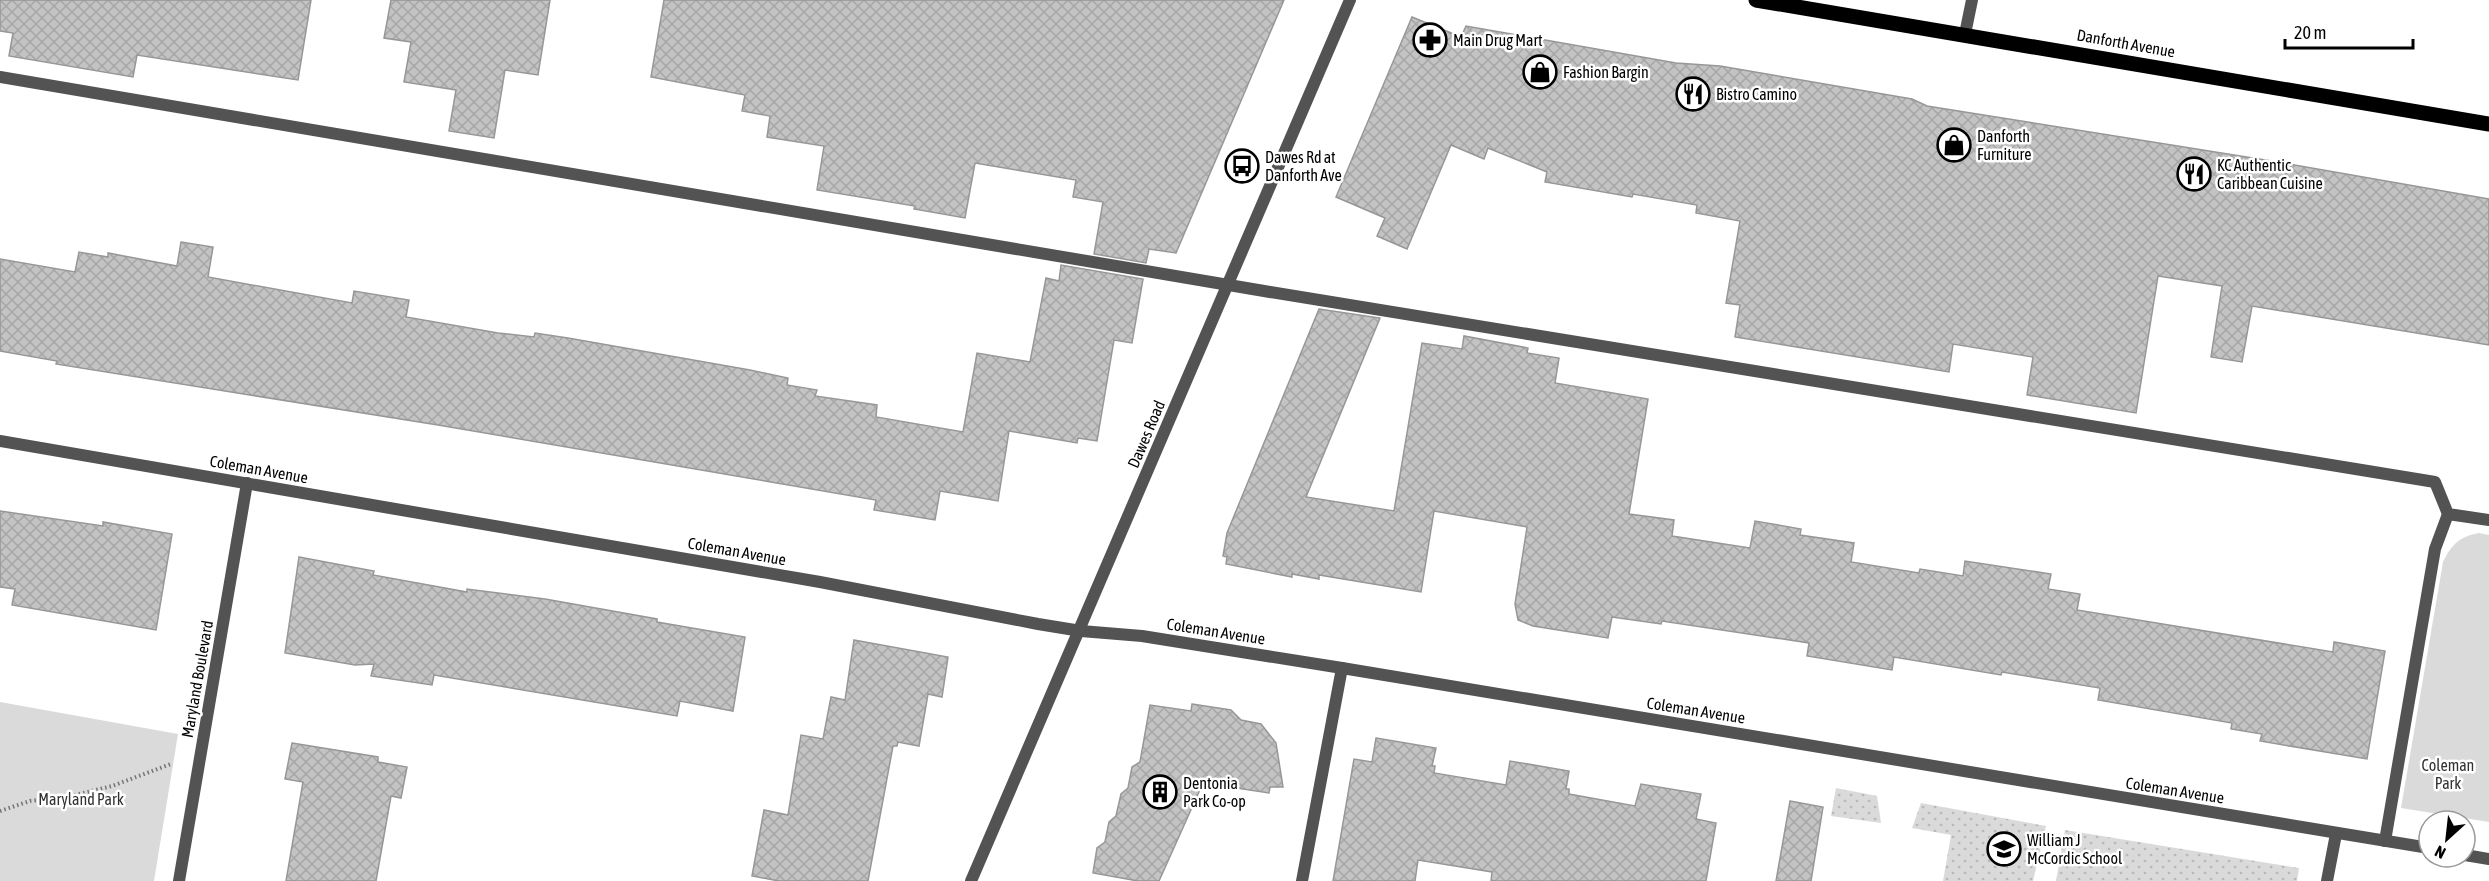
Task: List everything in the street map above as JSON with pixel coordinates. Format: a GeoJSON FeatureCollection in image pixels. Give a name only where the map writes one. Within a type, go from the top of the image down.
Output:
{"type":"FeatureCollection","features":[{"type":"Feature","properties":{"kind":"main road","name":"Danforth Avenue"},"geometry":{"type":"LineString","coordinates":[[1756,0],[2489,124]]}},
{"type":"Feature","properties":{"kind":"street","name":"Dawes Road"},"geometry":{"type":"LineString","coordinates":[[971,881],[1081,631],[1350,0]]}},
{"type":"Feature","properties":{"kind":"street"},"geometry":{"type":"LineString","coordinates":[[1965,34],[1972,0]]}},
{"type":"Feature","properties":{"kind":"street"},"geometry":{"type":"LineString","coordinates":[[0,77],[1228,284],[2435,482],[2448,514],[2435,549],[2385,841]]}},
{"type":"Feature","properties":{"kind":"street","name":"Coleman Avenue"},"geometry":{"type":"LineString","coordinates":[[0,441],[820,582],[1081,631],[1142,636],[1342,668],[2417,846]]}},
{"type":"Feature","properties":{"kind":"street","name":"Maryland Boulevard"},"geometry":{"type":"LineString","coordinates":[[179,881],[246,483]]}},
{"type":"Feature","properties":{"kind":"street"},"geometry":{"type":"LineString","coordinates":[[2448,514],[2489,520]]}},
{"type":"Feature","properties":{"kind":"street"},"geometry":{"type":"LineString","coordinates":[[1302,881],[1342,668]]}},
{"type":"Feature","properties":{"kind":"street"},"geometry":{"type":"LineString","coordinates":[[2327,881],[2336,834]]}},
{"type":"Feature","properties":{"kind":"path"},"geometry":{"type":"LineString","coordinates":[[0,811],[30,801],[71,796],[112,786],[170,764],[198,770]]}},
{"type":"Feature","properties":{"kind":"green space","name":"Coleman Park"},"geometry":{"type":"Polygon","coordinates":[[[2479,533],[2489,535],[2489,822],[2477,820],[2477,809],[2417,811],[2401,808],[2443,562],[2449,551],[2466,536],[2479,533]]]}},
{"type":"Feature","properties":{"kind":"green space","name":"Maryland Park"},"geometry":{"type":"Polygon","coordinates":[[[0,702],[178,734],[154,881],[0,881],[0,702]]]}},
{"type":"Feature","properties":{"kind":"green space"},"geometry":{"type":"Polygon","coordinates":[[[1836,788],[1877,796],[1881,823],[1831,816],[1836,788]]]}},
{"type":"Feature","properties":{"kind":"green space"},"geometry":{"type":"Polygon","coordinates":[[[1921,803],[2046,826],[2033,881],[1943,881],[1951,835],[1912,828],[1921,803]]]}},
{"type":"Feature","properties":{"kind":"green space"},"geometry":{"type":"Polygon","coordinates":[[[2065,830],[2299,868],[2297,881],[2056,881],[2065,830]]]}},
{"type":"Feature","properties":{"kind":"building"},"geometry":{"type":"Polygon","coordinates":[[[0,0],[311,0],[298,80],[137,55],[133,77],[9,56],[13,33],[0,31],[0,0]]]}},
{"type":"Feature","properties":{"kind":"building"},"geometry":{"type":"Polygon","coordinates":[[[391,0],[550,0],[538,75],[505,70],[494,138],[449,131],[456,90],[404,82],[411,42],[384,38],[391,0]]]}},
{"type":"Feature","properties":{"kind":"building"},"geometry":{"type":"Polygon","coordinates":[[[664,0],[1284,0],[1176,253],[1149,249],[1146,263],[1094,254],[1103,202],[1073,197],[1076,180],[975,163],[965,218],[914,209],[915,206],[817,190],[824,146],[767,137],[770,116],[742,111],[745,95],[651,77],[664,0]]]}},
{"type":"Feature","properties":{"kind":"building"},"geometry":{"type":"Polygon","coordinates":[[[1412,17],[1461,37],[1466,26],[1676,63],[1720,66],[1912,99],[1927,106],[2278,162],[2489,199],[2489,345],[2252,306],[2242,362],[2211,357],[2222,286],[2158,276],[2136,413],[2027,395],[2033,357],[1953,344],[1949,372],[1735,337],[1740,305],[1726,303],[1740,221],[1696,213],[1697,205],[1633,194],[1632,197],[1545,182],[1547,172],[1488,148],[1484,159],[1451,145],[1407,249],[1377,236],[1385,218],[1336,197],[1412,17]]]}},
{"type":"Feature","properties":{"kind":"building"},"geometry":{"type":"Polygon","coordinates":[[[181,242],[213,247],[208,277],[352,303],[354,291],[409,300],[406,317],[498,333],[534,337],[535,333],[568,338],[750,370],[788,378],[787,385],[817,390],[815,396],[877,405],[876,417],[963,432],[977,353],[1030,362],[1046,278],[1059,281],[1061,265],[1143,279],[1132,343],[1114,340],[1097,441],[1078,438],[1077,443],[1009,431],[998,501],[940,491],[935,520],[874,510],[876,500],[438,425],[56,364],[57,361],[0,351],[0,259],[75,272],[79,252],[108,257],[108,253],[177,266],[181,242]]]}},
{"type":"Feature","properties":{"kind":"building"},"geometry":{"type":"Polygon","coordinates":[[[1319,309],[1380,318],[1306,497],[1394,511],[1422,343],[1462,349],[1464,336],[1528,348],[1527,353],[1559,358],[1555,383],[1648,399],[1629,514],[1674,520],[1672,536],[1750,548],[1755,521],[1801,529],[1800,535],[1854,543],[1851,562],[1919,573],[1920,569],[1963,576],[1965,561],[2051,574],[2048,589],[2080,594],[2077,610],[2333,652],[2334,642],[2385,651],[2367,759],[2260,741],[2262,734],[2231,729],[2232,723],[2098,700],[2100,688],[2002,672],[2001,675],[1894,657],[1892,670],[1807,656],[1809,643],[1662,621],[1661,624],[1612,617],[1608,638],[1533,626],[1518,620],[1515,604],[1527,527],[1434,511],[1421,592],[1319,575],[1319,579],[1292,574],[1292,577],[1226,564],[1227,557],[1223,556],[1227,533],[1319,309]]]}},
{"type":"Feature","properties":{"kind":"building"},"geometry":{"type":"Polygon","coordinates":[[[0,511],[103,526],[103,522],[172,534],[156,630],[12,605],[15,589],[0,587],[0,511]]]}},
{"type":"Feature","properties":{"kind":"building"},"geometry":{"type":"Polygon","coordinates":[[[299,557],[374,571],[373,575],[467,592],[467,589],[545,599],[745,637],[733,711],[680,701],[677,716],[434,675],[432,685],[371,676],[374,664],[355,665],[285,653],[299,557]]]}},
{"type":"Feature","properties":{"kind":"building"},"geometry":{"type":"Polygon","coordinates":[[[854,640],[948,657],[942,697],[928,694],[919,746],[898,742],[897,746],[893,746],[868,881],[779,881],[752,876],[764,810],[788,815],[801,735],[823,739],[831,697],[845,700],[854,640]]]}},
{"type":"Feature","properties":{"kind":"building","name":"Dentonia Park Co-op"},"geometry":{"type":"Polygon","coordinates":[[[1192,704],[1231,710],[1241,720],[1261,724],[1276,743],[1283,787],[1270,787],[1269,793],[1203,783],[1159,881],[1138,881],[1093,873],[1097,848],[1105,842],[1109,822],[1116,816],[1121,794],[1128,788],[1132,767],[1140,762],[1150,705],[1191,711],[1192,704]]]}},
{"type":"Feature","properties":{"kind":"building"},"geometry":{"type":"Polygon","coordinates":[[[1376,738],[1436,748],[1432,766],[1435,766],[1434,773],[1506,785],[1510,761],[1569,771],[1566,789],[1569,789],[1569,794],[1635,806],[1641,784],[1701,794],[1696,819],[1716,823],[1706,881],[1491,881],[1492,872],[1418,860],[1415,881],[1333,881],[1354,759],[1372,762],[1376,738]]]}},
{"type":"Feature","properties":{"kind":"building"},"geometry":{"type":"Polygon","coordinates":[[[292,743],[378,757],[378,762],[407,767],[401,798],[391,796],[376,881],[286,881],[303,782],[285,779],[292,743]]]}},
{"type":"Feature","properties":{"kind":"building"},"geometry":{"type":"Polygon","coordinates":[[[1790,801],[1823,807],[1811,881],[1776,881],[1790,801]]]}},
{"type":"Feature","properties":{"kind":"place","name":"Main Drug Mart"},"geometry":{"type":"Point","coordinates":[1430,40]}},
{"type":"Feature","properties":{"kind":"place","name":"Fashion Bargin"},"geometry":{"type":"Point","coordinates":[1540,72]}},
{"type":"Feature","properties":{"kind":"place","name":"Bistro Camino"},"geometry":{"type":"Point","coordinates":[1693,94]}},
{"type":"Feature","properties":{"kind":"place","name":"Danforth Furniture"},"geometry":{"type":"Point","coordinates":[1954,145]}},
{"type":"Feature","properties":{"kind":"place","name":"Dawes Rd at Danforth Ave"},"geometry":{"type":"Point","coordinates":[1242,166]}},
{"type":"Feature","properties":{"kind":"place","name":"KC Authentic Caribbean Cuisine"},"geometry":{"type":"Point","coordinates":[2194,174]}},
{"type":"Feature","properties":{"kind":"place","name":"Dentonia Park Co-op"},"geometry":{"type":"Point","coordinates":[1160,792]}},
{"type":"Feature","properties":{"kind":"place","name":"William J McCordic School"},"geometry":{"type":"Point","coordinates":[2004,849]}}]}
